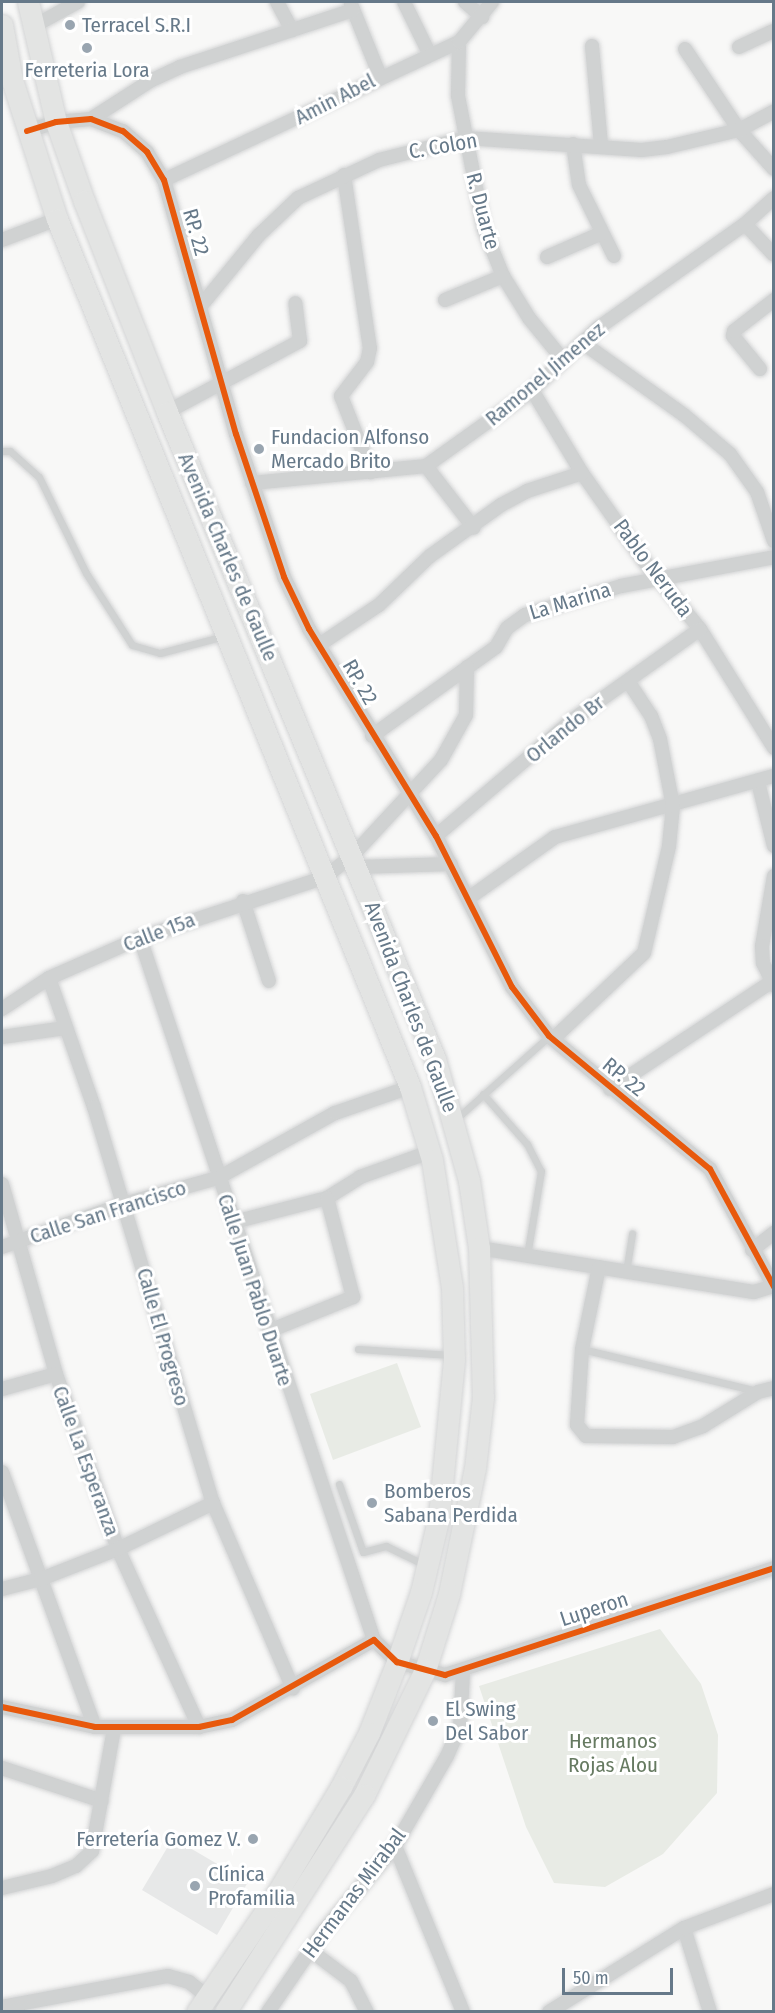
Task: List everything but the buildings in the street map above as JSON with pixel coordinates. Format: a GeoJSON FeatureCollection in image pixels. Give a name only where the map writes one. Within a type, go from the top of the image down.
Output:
{"type":"FeatureCollection","features":[{"type":"Feature","properties":{"kind":"main road","name":"Avenida Charles de Gaulle"},"geometry":{"type":"LineString","coordinates":[[28,2],[56,122],[167,412],[355,861],[435,1059],[454,1120],[479,1248],[483,1397],[475,1467],[449,1594],[425,1670],[364,1795],[225,2012]]}},
{"type":"Feature","properties":{"kind":"main road","name":"Avenida Charles de Gaulle"},"geometry":{"type":"LineString","coordinates":[[2,25],[27,131],[57,219],[410,1087],[430,1152],[452,1288],[453,1356],[442,1494],[427,1567],[397,1662],[369,1733],[341,1787],[271,1903],[202,2004]]}},
{"type":"Feature","properties":{"kind":"street"},"geometry":{"type":"LineString","coordinates":[[34,26],[78,2]]}},
{"type":"Feature","properties":{"kind":"street"},"geometry":{"type":"LineString","coordinates":[[277,2],[292,30]]}},
{"type":"Feature","properties":{"kind":"street"},"geometry":{"type":"LineString","coordinates":[[404,2],[429,53]]}},
{"type":"Feature","properties":{"kind":"street"},"geometry":{"type":"LineString","coordinates":[[465,2],[482,17]]}},
{"type":"Feature","properties":{"kind":"street","name":"Amin Abel"},"geometry":{"type":"LineString","coordinates":[[164,180],[249,143],[429,53],[459,42],[482,17],[492,2]]}},
{"type":"Feature","properties":{"kind":"street"},"geometry":{"type":"LineString","coordinates":[[91,119],[173,70],[292,30],[352,6],[380,76]]}},
{"type":"Feature","properties":{"kind":"street"},"geometry":{"type":"LineString","coordinates":[[740,47],[774,31]]}},
{"type":"Feature","properties":{"kind":"street","name":"R. Duarte"},"geometry":{"type":"LineString","coordinates":[[459,42],[457,86],[483,226],[503,276],[529,318],[564,361]]}},
{"type":"Feature","properties":{"kind":"street"},"geometry":{"type":"LineString","coordinates":[[592,46],[602,145]]}},
{"type":"Feature","properties":{"kind":"street"},"geometry":{"type":"LineString","coordinates":[[685,49],[739,130],[774,169]]}},
{"type":"Feature","properties":{"kind":"street","name":"C. Colon"},"geometry":{"type":"LineString","coordinates":[[200,307],[259,236],[298,198],[344,175],[410,150],[466,138],[650,149],[739,130],[774,111]]}},
{"type":"Feature","properties":{"kind":"street","name":"RP. 22"},"geometry":{"type":"LineString","coordinates":[[27,131],[56,122],[91,119],[123,131],[137,141],[164,180],[252,483],[287,586],[319,645],[372,736],[436,836],[512,987],[551,1038],[610,1089],[700,1159],[715,1178],[773,1286]]}},
{"type":"Feature","properties":{"kind":"street"},"geometry":{"type":"LineString","coordinates":[[573,144],[579,185],[614,256]]}},
{"type":"Feature","properties":{"kind":"street"},"geometry":{"type":"LineString","coordinates":[[344,175],[370,348],[367,362],[341,396],[371,472]]}},
{"type":"Feature","properties":{"kind":"street","name":"Ramonel Jimenez"},"geometry":{"type":"LineString","coordinates":[[252,483],[426,466],[532,390],[584,343],[643,295],[746,224],[774,198]]}},
{"type":"Feature","properties":{"kind":"street"},"geometry":{"type":"LineString","coordinates":[[2,240],[57,219]]}},
{"type":"Feature","properties":{"kind":"street"},"geometry":{"type":"LineString","coordinates":[[746,224],[774,255]]}},
{"type":"Feature","properties":{"kind":"street"},"geometry":{"type":"LineString","coordinates":[[547,257],[602,233]]}},
{"type":"Feature","properties":{"kind":"street"},"geometry":{"type":"LineString","coordinates":[[445,300],[503,276]]}},
{"type":"Feature","properties":{"kind":"street"},"geometry":{"type":"LineString","coordinates":[[760,369],[733,336],[734,331],[774,300]]}},
{"type":"Feature","properties":{"kind":"street"},"geometry":{"type":"LineString","coordinates":[[167,412],[222,385],[301,340],[295,303]]}},
{"type":"Feature","properties":{"kind":"street"},"geometry":{"type":"LineString","coordinates":[[584,343],[684,415],[730,454],[757,492],[774,541]]}},
{"type":"Feature","properties":{"kind":"street","name":"Pablo Neruda"},"geometry":{"type":"LineString","coordinates":[[532,390],[582,473],[700,629],[774,748]]}},
{"type":"Feature","properties":{"kind":"street"},"geometry":{"type":"LineString","coordinates":[[426,466],[474,528]]}},
{"type":"Feature","properties":{"kind":"street"},"geometry":{"type":"LineString","coordinates":[[319,645],[379,605],[432,554],[474,528],[510,499],[582,473]]}},
{"type":"Feature","properties":{"kind":"street","name":"La Marina"},"geometry":{"type":"LineString","coordinates":[[372,736],[496,646],[507,628],[525,615],[659,577],[774,557]]}},
{"type":"Feature","properties":{"kind":"street","name":"Orlando Br"},"geometry":{"type":"LineString","coordinates":[[436,836],[571,721],[700,629]]}},
{"type":"Feature","properties":{"kind":"street"},"geometry":{"type":"LineString","coordinates":[[325,877],[355,861],[441,760],[466,715],[466,667]]}},
{"type":"Feature","properties":{"kind":"street"},"geometry":{"type":"LineString","coordinates":[[551,1038],[644,953],[669,846],[673,806],[660,739],[651,716],[628,681]]}},
{"type":"Feature","properties":{"kind":"street"},"geometry":{"type":"LineString","coordinates":[[469,898],[555,837],[774,776]]}},
{"type":"Feature","properties":{"kind":"street"},"geometry":{"type":"LineString","coordinates":[[758,782],[774,846]]}},
{"type":"Feature","properties":{"kind":"street"},"geometry":{"type":"LineString","coordinates":[[355,861],[451,864]]}},
{"type":"Feature","properties":{"kind":"street"},"geometry":{"type":"LineString","coordinates":[[610,1089],[773,983],[763,963],[762,946],[774,876]]}},
{"type":"Feature","properties":{"kind":"street","name":"Calle 15a"},"geometry":{"type":"LineString","coordinates":[[2,1009],[49,978],[140,938],[243,901],[325,877]]}},
{"type":"Feature","properties":{"kind":"street"},"geometry":{"type":"LineString","coordinates":[[243,901],[269,981]]}},
{"type":"Feature","properties":{"kind":"street","name":"Calle Juan Pablo Duarte"},"geometry":{"type":"LineString","coordinates":[[140,938],[218,1178],[374,1640]]}},
{"type":"Feature","properties":{"kind":"street","name":"Calle El Progreso"},"geometry":{"type":"LineString","coordinates":[[49,978],[124,1204],[213,1503],[293,1689]]}},
{"type":"Feature","properties":{"kind":"street"},"geometry":{"type":"LineString","coordinates":[[2,1037],[65,1028]]}},
{"type":"Feature","properties":{"kind":"street","name":"Calle San Francisco"},"geometry":{"type":"LineString","coordinates":[[2,1247],[124,1204],[218,1178],[335,1113],[410,1087]]}},
{"type":"Feature","properties":{"kind":"street"},"geometry":{"type":"LineString","coordinates":[[234,1222],[327,1198],[360,1178],[430,1152]]}},
{"type":"Feature","properties":{"kind":"street","name":"Calle La Esperanza"},"geometry":{"type":"LineString","coordinates":[[2,1184],[56,1374],[118,1549],[199,1727]]}},
{"type":"Feature","properties":{"kind":"street"},"geometry":{"type":"LineString","coordinates":[[269,1331],[353,1297],[327,1198]]}},
{"type":"Feature","properties":{"kind":"street"},"geometry":{"type":"LineString","coordinates":[[752,1250],[774,1233]]}},
{"type":"Feature","properties":{"kind":"street"},"geometry":{"type":"LineString","coordinates":[[479,1248],[754,1292],[773,1286]]}},
{"type":"Feature","properties":{"kind":"street"},"geometry":{"type":"LineString","coordinates":[[599,1267],[582,1349],[577,1425],[586,1436],[673,1437],[703,1426],[759,1392],[774,1388]]}},
{"type":"Feature","properties":{"kind":"street"},"geometry":{"type":"LineString","coordinates":[[2,1389],[56,1374]]}},
{"type":"Feature","properties":{"kind":"street"},"geometry":{"type":"LineString","coordinates":[[2,1472],[95,1727]]}},
{"type":"Feature","properties":{"kind":"street"},"geometry":{"type":"LineString","coordinates":[[2,1589],[41,1579],[118,1549],[213,1503]]}},
{"type":"Feature","properties":{"kind":"street","name":"Luperon"},"geometry":{"type":"LineString","coordinates":[[397,1662],[445,1675],[463,1671],[774,1568]]}},
{"type":"Feature","properties":{"kind":"street"},"geometry":{"type":"LineString","coordinates":[[2,1707],[95,1727],[199,1727],[232,1720],[293,1689],[374,1640],[397,1662]]}},
{"type":"Feature","properties":{"kind":"street","name":"Hermanas Mirabal"},"geometry":{"type":"LineString","coordinates":[[268,2012],[310,1950],[395,1846],[447,1756],[460,1727],[463,1671]]}},
{"type":"Feature","properties":{"kind":"street"},"geometry":{"type":"LineString","coordinates":[[2,1888],[52,1876],[76,1866],[92,1851],[114,1728]]}},
{"type":"Feature","properties":{"kind":"street"},"geometry":{"type":"LineString","coordinates":[[2,1768],[102,1801]]}},
{"type":"Feature","properties":{"kind":"street"},"geometry":{"type":"LineString","coordinates":[[395,1846],[463,2012]]}},
{"type":"Feature","properties":{"kind":"street"},"geometry":{"type":"LineString","coordinates":[[549,2012],[684,1928],[774,1894]]}},
{"type":"Feature","properties":{"kind":"street"},"geometry":{"type":"LineString","coordinates":[[684,1928],[710,2012]]}},
{"type":"Feature","properties":{"kind":"street"},"geometry":{"type":"LineString","coordinates":[[310,1950],[351,1981],[367,2012]]}},
{"type":"Feature","properties":{"kind":"street"},"geometry":{"type":"LineString","coordinates":[[2,2007],[168,1976],[189,1982],[202,2004]]}},
{"type":"Feature","properties":{"kind":"lane"},"geometry":{"type":"LineString","coordinates":[[2,451],[10,451],[39,477],[86,573],[132,645],[160,653],[227,635]]}},
{"type":"Feature","properties":{"kind":"lane"},"geometry":{"type":"LineString","coordinates":[[454,1120],[551,1038]]}},
{"type":"Feature","properties":{"kind":"lane"},"geometry":{"type":"LineString","coordinates":[[483,1094],[527,1144],[541,1171],[527,1256]]}},
{"type":"Feature","properties":{"kind":"lane"},"geometry":{"type":"LineString","coordinates":[[626,1272],[632,1233]]}},
{"type":"Feature","properties":{"kind":"lane"},"geometry":{"type":"LineString","coordinates":[[358,1349],[453,1356]]}},
{"type":"Feature","properties":{"kind":"lane"},"geometry":{"type":"LineString","coordinates":[[582,1349],[759,1392]]}},
{"type":"Feature","properties":{"kind":"lane"},"geometry":{"type":"LineString","coordinates":[[339,1484],[363,1552],[386,1546],[427,1567]]}},
{"type":"Feature","properties":{"kind":"shaded area","name":"Clínica Profamilia"},"geometry":{"type":"Polygon","coordinates":[[[173,1838],[248,1882],[217,1935],[142,1890],[173,1838]]]}},
{"type":"Feature","properties":{"kind":"green space"},"geometry":{"type":"Polygon","coordinates":[[[397,1363],[421,1427],[333,1460],[310,1394],[397,1363]]]}},
{"type":"Feature","properties":{"kind":"green space","name":"Hermanos Rojas Alou"},"geometry":{"type":"Polygon","coordinates":[[[660,1629],[701,1684],[718,1735],[717,1793],[663,1854],[605,1887],[554,1883],[526,1827],[479,1686],[660,1629]]]}},
{"type":"Feature","properties":{"kind":"cycle path"},"geometry":{"type":"LineString","coordinates":[[27,131],[56,122],[91,119],[123,131],[147,152],[164,180],[236,434],[284,577],[309,629],[436,836],[512,987],[549,1036],[710,1169],[774,1287]]}},
{"type":"Feature","properties":{"kind":"cycle path"},"geometry":{"type":"LineString","coordinates":[[2,1707],[95,1727],[199,1727],[232,1720],[374,1640],[397,1662],[445,1675],[774,1568]]}},
{"type":"Feature","properties":{"kind":"place","name":"Terracel S.R.I"},"geometry":{"type":"Point","coordinates":[70,25]}},
{"type":"Feature","properties":{"kind":"place","name":"Ferreteria Lora"},"geometry":{"type":"Point","coordinates":[87,48]}},
{"type":"Feature","properties":{"kind":"place","name":"Fundacion Alfonso Mercado Brito"},"geometry":{"type":"Point","coordinates":[259,449]}},
{"type":"Feature","properties":{"kind":"place","name":"Bomberos Sabana Perdida"},"geometry":{"type":"Point","coordinates":[372,1503]}},
{"type":"Feature","properties":{"kind":"place","name":"El Swing Del Sabor"},"geometry":{"type":"Point","coordinates":[433,1721]}},
{"type":"Feature","properties":{"kind":"place","name":"Ferretería Gomez V."},"geometry":{"type":"Point","coordinates":[253,1839]}},
{"type":"Feature","properties":{"kind":"place","name":"Clínica Profamilia"},"geometry":{"type":"Point","coordinates":[195,1886]}}]}
